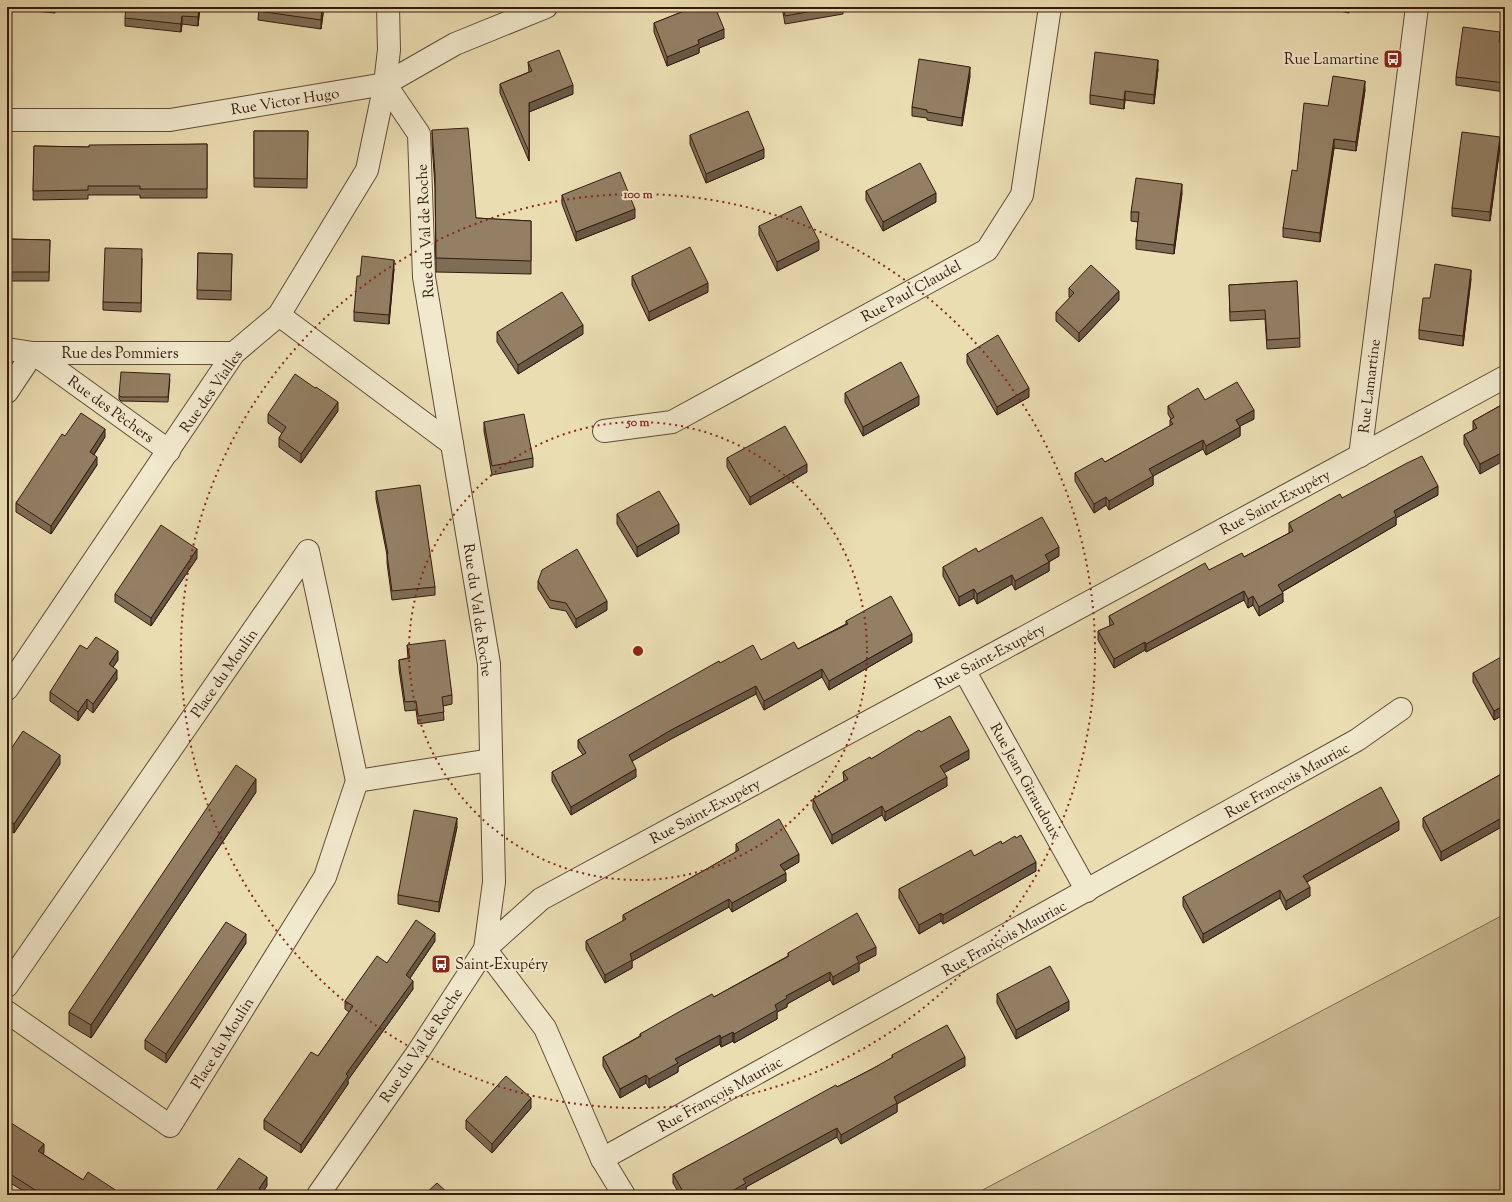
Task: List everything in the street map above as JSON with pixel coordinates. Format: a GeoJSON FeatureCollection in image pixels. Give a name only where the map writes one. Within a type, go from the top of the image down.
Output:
{"type":"FeatureCollection","features":[{"type":"Feature","properties":{"kind":"street","name":"Rue des Vialles"},"geometry":{"type":"LineString","coordinates":[[7,689],[234,353],[279,315],[367,170],[385,84],[389,50],[388,7]]}},
{"type":"Feature","properties":{"kind":"street","name":"Rue Victor Hugo"},"geometry":{"type":"LineString","coordinates":[[7,120],[170,120],[385,84],[455,44],[546,7]]}},
{"type":"Feature","properties":{"kind":"street","name":"Rue Paul Claudel"},"geometry":{"type":"LineString","coordinates":[[604,431],[672,422],[987,250],[1022,195],[1050,7]]}},
{"type":"Feature","properties":{"kind":"street","name":"Rue Lamartine"},"geometry":{"type":"LineString","coordinates":[[1360,456],[1417,7]]}},
{"type":"Feature","properties":{"kind":"street","name":"Rue du Val de Roche"},"geometry":{"type":"LineString","coordinates":[[318,1195],[418,1052],[485,949],[494,882],[489,664],[424,277],[419,134],[385,84]]}},
{"type":"Feature","properties":{"kind":"street"},"geometry":{"type":"LineString","coordinates":[[279,315],[452,444]]}},
{"type":"Feature","properties":{"kind":"street","name":"Rue des Pommiers"},"geometry":{"type":"LineString","coordinates":[[7,348],[33,353],[234,353]]}},
{"type":"Feature","properties":{"kind":"street"},"geometry":{"type":"LineString","coordinates":[[7,392],[33,353]]}},
{"type":"Feature","properties":{"kind":"street","name":"Rue des Pêchers"},"geometry":{"type":"LineString","coordinates":[[33,353],[169,451]]}},
{"type":"Feature","properties":{"kind":"street","name":"Rue Saint-Exupéry"},"geometry":{"type":"LineString","coordinates":[[485,949],[541,899],[1505,377]]}},
{"type":"Feature","properties":{"kind":"street","name":"Place du Moulin"},"geometry":{"type":"LineString","coordinates":[[7,986],[308,552],[357,781],[325,877],[170,1126],[7,1012]]}},
{"type":"Feature","properties":{"kind":"street","name":"Rue Jean Giraudoux"},"geometry":{"type":"LineString","coordinates":[[964,670],[1087,891]]}},
{"type":"Feature","properties":{"kind":"street","name":"Rue François Mauriac"},"geometry":{"type":"LineString","coordinates":[[602,1159],[1357,740],[1401,709]]}},
{"type":"Feature","properties":{"kind":"street"},"geometry":{"type":"LineString","coordinates":[[357,781],[491,760]]}},
{"type":"Feature","properties":{"kind":"street"},"geometry":{"type":"LineString","coordinates":[[485,949],[545,1028],[602,1159],[624,1195]]}},
{"type":"Feature","properties":{"kind":"shaded area"},"geometry":{"type":"Polygon","coordinates":[[[1505,914],[1505,1195],[973,1195],[1505,914]]]}},
{"type":"Feature","properties":{"kind":"building"},"geometry":{"type":"Polygon","coordinates":[[[126,7],[199,7],[198,17],[182,16],[181,24],[125,18],[126,7]]]}},
{"type":"Feature","properties":{"kind":"building"},"geometry":{"type":"Polygon","coordinates":[[[259,7],[322,7],[321,20],[258,11],[259,7]]]}},
{"type":"Feature","properties":{"kind":"building"},"geometry":{"type":"Polygon","coordinates":[[[682,7],[715,7],[724,29],[698,40],[699,44],[667,57],[654,23],[684,11],[682,7]]]}},
{"type":"Feature","properties":{"kind":"building"},"geometry":{"type":"Polygon","coordinates":[[[784,7],[834,7],[785,16],[784,7]]]}},
{"type":"Feature","properties":{"kind":"building"},"geometry":{"type":"Polygon","coordinates":[[[1463,27],[1500,32],[1499,42],[1505,43],[1505,83],[1456,77],[1463,27]]]}},
{"type":"Feature","properties":{"kind":"building"},"geometry":{"type":"Polygon","coordinates":[[[559,50],[573,85],[529,103],[529,152],[500,84],[532,71],[528,62],[559,50]]]}},
{"type":"Feature","properties":{"kind":"building"},"geometry":{"type":"Polygon","coordinates":[[[1095,52],[1158,60],[1154,95],[1125,91],[1124,100],[1090,95],[1095,52]]]}},
{"type":"Feature","properties":{"kind":"building"},"geometry":{"type":"Polygon","coordinates":[[[919,59],[970,67],[962,118],[927,112],[927,110],[912,107],[919,59]]]}},
{"type":"Feature","properties":{"kind":"building"},"geometry":{"type":"Polygon","coordinates":[[[1333,76],[1365,81],[1356,142],[1334,139],[1320,233],[1283,228],[1292,170],[1297,171],[1304,103],[1328,106],[1333,76]]]}},
{"type":"Feature","properties":{"kind":"building"},"geometry":{"type":"Polygon","coordinates":[[[748,111],[764,149],[706,174],[690,135],[748,111]]]}},
{"type":"Feature","properties":{"kind":"building"},"geometry":{"type":"Polygon","coordinates":[[[468,128],[476,218],[531,221],[531,261],[436,258],[435,174],[432,130],[468,128]]]}},
{"type":"Feature","properties":{"kind":"building"},"geometry":{"type":"Polygon","coordinates":[[[254,131],[308,131],[307,179],[254,178],[254,131]]]}},
{"type":"Feature","properties":{"kind":"building"},"geometry":{"type":"Polygon","coordinates":[[[1462,132],[1500,137],[1490,212],[1452,208],[1462,132]]]}},
{"type":"Feature","properties":{"kind":"building"},"geometry":{"type":"Polygon","coordinates":[[[207,144],[207,189],[140,189],[140,186],[88,186],[88,190],[33,191],[34,146],[89,147],[89,145],[207,144]]]}},
{"type":"Feature","properties":{"kind":"building"},"geometry":{"type":"Polygon","coordinates":[[[920,163],[936,193],[883,222],[866,191],[920,163]]]}},
{"type":"Feature","properties":{"kind":"building"},"geometry":{"type":"Polygon","coordinates":[[[620,172],[635,209],[576,232],[562,195],[620,172]]]}},
{"type":"Feature","properties":{"kind":"building"},"geometry":{"type":"Polygon","coordinates":[[[1136,178],[1182,184],[1174,245],[1136,240],[1139,212],[1131,212],[1136,178]]]}},
{"type":"Feature","properties":{"kind":"building"},"geometry":{"type":"Polygon","coordinates":[[[801,206],[819,241],[777,262],[759,226],[801,206]]]}},
{"type":"Feature","properties":{"kind":"building"},"geometry":{"type":"Polygon","coordinates":[[[7,239],[50,240],[49,272],[7,272],[7,239]]]}},
{"type":"Feature","properties":{"kind":"building"},"geometry":{"type":"Polygon","coordinates":[[[690,247],[708,283],[649,312],[632,276],[690,247]]]}},
{"type":"Feature","properties":{"kind":"building"},"geometry":{"type":"Polygon","coordinates":[[[105,248],[142,249],[141,303],[103,302],[105,248]]]}},
{"type":"Feature","properties":{"kind":"building"},"geometry":{"type":"Polygon","coordinates":[[[198,253],[232,254],[231,291],[197,290],[198,253]]]}},
{"type":"Feature","properties":{"kind":"building"},"geometry":{"type":"Polygon","coordinates":[[[362,256],[394,260],[389,315],[354,312],[357,276],[360,276],[362,256]]]}},
{"type":"Feature","properties":{"kind":"building"},"geometry":{"type":"Polygon","coordinates":[[[1435,264],[1471,270],[1463,336],[1419,330],[1423,298],[1430,298],[1435,264]]]}},
{"type":"Feature","properties":{"kind":"building"},"geometry":{"type":"Polygon","coordinates":[[[1091,265],[1119,291],[1079,333],[1056,312],[1074,293],[1069,288],[1091,265]]]}},
{"type":"Feature","properties":{"kind":"building"},"geometry":{"type":"Polygon","coordinates":[[[1297,281],[1300,338],[1267,340],[1265,310],[1230,312],[1229,285],[1297,281]]]}},
{"type":"Feature","properties":{"kind":"building"},"geometry":{"type":"Polygon","coordinates":[[[562,292],[583,325],[518,365],[497,332],[562,292]]]}},
{"type":"Feature","properties":{"kind":"building"},"geometry":{"type":"Polygon","coordinates":[[[998,335],[1029,388],[997,407],[967,354],[998,335]]]}},
{"type":"Feature","properties":{"kind":"building"},"geometry":{"type":"Polygon","coordinates":[[[901,362],[919,396],[863,427],[845,393],[901,362]]]}},
{"type":"Feature","properties":{"kind":"building"},"geometry":{"type":"Polygon","coordinates":[[[121,372],[170,374],[168,397],[121,397],[119,395],[121,372]]]}},
{"type":"Feature","properties":{"kind":"building"},"geometry":{"type":"Polygon","coordinates":[[[295,374],[338,402],[301,454],[279,438],[286,427],[268,414],[295,374]]]}},
{"type":"Feature","properties":{"kind":"building"},"geometry":{"type":"Polygon","coordinates":[[[1237,382],[1254,410],[1236,420],[1240,427],[1206,446],[1203,440],[1149,469],[1153,476],[1109,501],[1106,497],[1094,504],[1075,473],[1102,458],[1105,462],[1173,424],[1170,420],[1174,417],[1168,406],[1198,388],[1205,400],[1237,382]]]}},
{"type":"Feature","properties":{"kind":"building"},"geometry":{"type":"Polygon","coordinates":[[[1505,403],[1505,451],[1480,464],[1464,435],[1477,428],[1473,421],[1505,403]]]}},
{"type":"Feature","properties":{"kind":"building"},"geometry":{"type":"Polygon","coordinates":[[[81,413],[105,429],[90,452],[97,457],[51,526],[16,503],[62,434],[65,436],[81,413]]]}},
{"type":"Feature","properties":{"kind":"building"},"geometry":{"type":"Polygon","coordinates":[[[524,414],[533,458],[492,466],[484,422],[524,414]]]}},
{"type":"Feature","properties":{"kind":"building"},"geometry":{"type":"Polygon","coordinates":[[[785,426],[807,464],[750,497],[727,458],[785,426]]]}},
{"type":"Feature","properties":{"kind":"building"},"geometry":{"type":"Polygon","coordinates":[[[1422,456],[1438,486],[1394,511],[1396,516],[1278,585],[1283,593],[1259,607],[1253,596],[1248,599],[1244,591],[1146,644],[1145,642],[1114,659],[1098,631],[1114,624],[1109,616],[1205,563],[1209,570],[1242,553],[1244,557],[1293,531],[1289,523],[1340,494],[1342,498],[1422,456]]]}},
{"type":"Feature","properties":{"kind":"building"},"geometry":{"type":"Polygon","coordinates":[[[420,485],[435,587],[392,591],[388,554],[376,491],[420,485]]]}},
{"type":"Feature","properties":{"kind":"building"},"geometry":{"type":"Polygon","coordinates":[[[659,491],[679,524],[637,547],[617,514],[659,491]]]}},
{"type":"Feature","properties":{"kind":"building"},"geometry":{"type":"Polygon","coordinates":[[[1042,517],[1059,547],[1045,555],[1049,562],[1015,581],[1012,575],[977,594],[974,589],[959,597],[943,567],[976,548],[978,552],[1042,517]]]}},
{"type":"Feature","properties":{"kind":"building"},"geometry":{"type":"Polygon","coordinates":[[[161,525],[197,549],[151,618],[115,594],[161,525]]]}},
{"type":"Feature","properties":{"kind":"building"},"geometry":{"type":"Polygon","coordinates":[[[577,549],[607,601],[576,619],[566,603],[550,600],[538,581],[542,570],[577,549]]]}},
{"type":"Feature","properties":{"kind":"building"},"geometry":{"type":"Polygon","coordinates":[[[891,596],[912,634],[829,681],[822,669],[764,701],[756,686],[671,730],[629,755],[636,769],[571,807],[552,772],[586,753],[578,740],[719,661],[720,663],[753,645],[761,660],[794,642],[798,649],[848,624],[846,621],[891,596]]]}},
{"type":"Feature","properties":{"kind":"building"},"geometry":{"type":"Polygon","coordinates":[[[96,637],[118,651],[109,664],[117,670],[93,704],[87,699],[78,712],[50,692],[80,645],[87,649],[96,637]]]}},
{"type":"Feature","properties":{"kind":"building"},"geometry":{"type":"Polygon","coordinates":[[[445,640],[452,695],[442,697],[444,712],[418,716],[416,701],[405,702],[399,660],[410,658],[407,645],[445,640]]]}},
{"type":"Feature","properties":{"kind":"building"},"geometry":{"type":"Polygon","coordinates":[[[1501,657],[1505,665],[1505,705],[1494,711],[1473,673],[1501,657]]]}},
{"type":"Feature","properties":{"kind":"building"},"geometry":{"type":"Polygon","coordinates":[[[950,716],[969,750],[940,766],[947,777],[885,812],[882,806],[832,835],[813,799],[848,779],[843,772],[870,757],[871,759],[919,730],[921,732],[950,716]]]}},
{"type":"Feature","properties":{"kind":"building"},"geometry":{"type":"Polygon","coordinates":[[[23,731],[60,755],[14,824],[7,820],[7,755],[23,731]]]}},
{"type":"Feature","properties":{"kind":"building"},"geometry":{"type":"Polygon","coordinates":[[[236,765],[256,779],[91,1025],[69,1012],[236,765]]]}},
{"type":"Feature","properties":{"kind":"building"},"geometry":{"type":"Polygon","coordinates":[[[1505,772],[1505,816],[1441,852],[1423,818],[1505,772]]]}},
{"type":"Feature","properties":{"kind":"building"},"geometry":{"type":"Polygon","coordinates":[[[1381,787],[1399,821],[1303,876],[1310,887],[1286,901],[1280,890],[1203,934],[1183,897],[1381,787]]]}},
{"type":"Feature","properties":{"kind":"building"},"geometry":{"type":"Polygon","coordinates":[[[414,810],[457,818],[439,902],[398,895],[414,810]]]}},
{"type":"Feature","properties":{"kind":"building"},"geometry":{"type":"Polygon","coordinates":[[[779,819],[799,854],[780,865],[786,873],[732,903],[729,899],[630,954],[632,960],[605,975],[586,941],[626,919],[623,915],[739,850],[736,844],[779,819]]]}},
{"type":"Feature","properties":{"kind":"building"},"geometry":{"type":"Polygon","coordinates":[[[1021,835],[1036,862],[943,915],[941,913],[919,925],[899,889],[971,850],[974,856],[1001,841],[1002,844],[1015,836],[1016,838],[1021,835]]]}},
{"type":"Feature","properties":{"kind":"building"},"geometry":{"type":"Polygon","coordinates":[[[857,913],[876,947],[856,957],[859,962],[833,977],[830,972],[786,996],[787,998],[775,1005],[777,1010],[734,1034],[733,1032],[721,1038],[720,1035],[675,1059],[678,1063],[649,1079],[646,1075],[620,1089],[603,1057],[641,1036],[640,1034],[677,1013],[712,994],[714,997],[789,956],[788,953],[857,913]]]}},
{"type":"Feature","properties":{"kind":"building"},"geometry":{"type":"Polygon","coordinates":[[[416,920],[435,933],[406,975],[413,981],[346,1074],[348,1076],[301,1145],[264,1120],[311,1052],[318,1056],[353,1006],[345,1001],[377,956],[387,963],[416,920]]]}},
{"type":"Feature","properties":{"kind":"building"},"geometry":{"type":"Polygon","coordinates":[[[226,922],[246,934],[166,1054],[145,1040],[226,922]]]}},
{"type":"Feature","properties":{"kind":"building"},"geometry":{"type":"Polygon","coordinates":[[[1050,966],[1069,1001],[1016,1030],[997,994],[1050,966]]]}},
{"type":"Feature","properties":{"kind":"building"},"geometry":{"type":"Polygon","coordinates":[[[947,1025],[965,1057],[894,1097],[897,1103],[841,1135],[837,1128],[743,1179],[746,1183],[725,1195],[685,1195],[673,1174],[836,1085],[837,1087],[872,1069],[893,1057],[892,1055],[947,1025]]]}},
{"type":"Feature","properties":{"kind":"building"},"geometry":{"type":"Polygon","coordinates":[[[506,1076],[531,1098],[492,1144],[466,1120],[506,1076]]]}},
{"type":"Feature","properties":{"kind":"building"},"geometry":{"type":"Polygon","coordinates":[[[8,1121],[44,1144],[38,1151],[83,1180],[88,1172],[123,1195],[43,1195],[7,1172],[8,1121]]]}},
{"type":"Feature","properties":{"kind":"building"},"geometry":{"type":"Polygon","coordinates":[[[239,1158],[267,1177],[259,1189],[266,1194],[213,1195],[239,1158]]]}},
{"type":"Feature","properties":{"kind":"building"},"geometry":{"type":"Polygon","coordinates":[[[437,1183],[450,1195],[424,1195],[437,1183]]]}},
{"type":"Feature","properties":{"kind":"place","name":"Rue Lamartine"},"geometry":{"type":"Point","coordinates":[1393,59]}},
{"type":"Feature","properties":{"kind":"place","name":"Saint-Exupéry"},"geometry":{"type":"Point","coordinates":[441,964]}}]}
